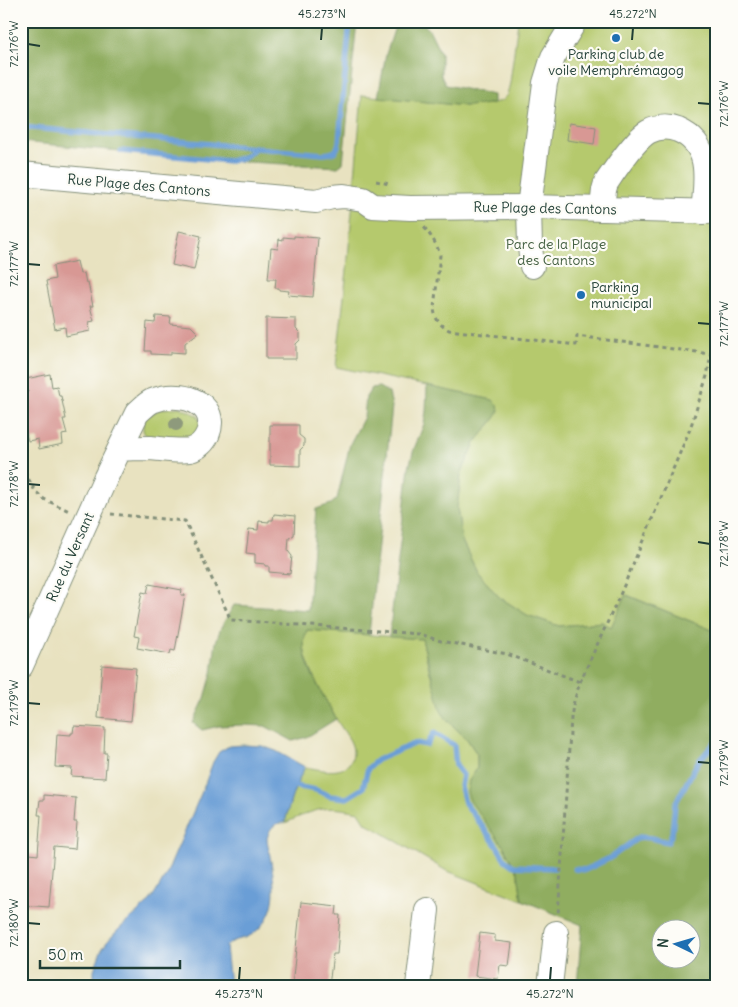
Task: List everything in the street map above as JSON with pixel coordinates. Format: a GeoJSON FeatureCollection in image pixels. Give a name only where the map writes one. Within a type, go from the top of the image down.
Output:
{"type":"FeatureCollection","features":[{"type":"Feature","properties":{"kind":"street"},"geometry":{"type":"LineString","coordinates":[[532,266],[529,207],[545,83],[553,57],[575,21]]}},
{"type":"Feature","properties":{"kind":"street"},"geometry":{"type":"LineString","coordinates":[[602,209],[606,183],[640,138],[655,129],[673,128],[684,133],[695,143],[704,157],[710,212]]}},
{"type":"Feature","properties":{"kind":"street","name":"Rue Plage des Cantons"},"geometry":{"type":"LineString","coordinates":[[21,174],[316,201],[332,211],[352,213],[362,213],[373,206],[410,208],[529,207],[710,212]]}},
{"type":"Feature","properties":{"kind":"street","name":"Rue du Versant"},"geometry":{"type":"LineString","coordinates":[[21,666],[120,449]]}},
{"type":"Feature","properties":{"kind":"street"},"geometry":{"type":"LineString","coordinates":[[418,986],[427,910]]}},
{"type":"Feature","properties":{"kind":"street"},"geometry":{"type":"LineString","coordinates":[[550,986],[556,933]]}},
{"type":"Feature","properties":{"kind":"path"},"geometry":{"type":"LineString","coordinates":[[368,181],[382,182],[394,187],[438,249],[440,255],[434,308],[435,315],[442,327],[449,330],[576,345],[577,336],[711,354],[707,376],[690,429],[620,595],[580,682],[572,705],[556,933]]}},
{"type":"Feature","properties":{"kind":"path"},"geometry":{"type":"LineString","coordinates":[[21,465],[35,491],[44,499],[78,514],[86,516],[101,512],[114,515],[185,520],[231,620],[419,634],[441,641],[507,654],[580,682]]}},
{"type":"Feature","properties":{"kind":"green space"},"geometry":{"type":"Polygon","coordinates":[[[21,21],[357,21],[343,163],[338,167],[230,161],[21,142],[21,21]]]}},
{"type":"Feature","properties":{"kind":"green space"},"geometry":{"type":"Polygon","coordinates":[[[397,21],[421,21],[430,31],[441,54],[441,76],[446,85],[493,95],[493,103],[465,106],[378,97],[386,54],[397,21]]]}},
{"type":"Feature","properties":{"kind":"green space","name":"Parc de la Plage des Cantons"},"geometry":{"type":"Polygon","coordinates":[[[518,21],[717,21],[717,632],[627,595],[611,627],[602,622],[559,626],[527,615],[499,597],[477,572],[462,541],[457,508],[461,474],[475,443],[496,417],[493,400],[336,367],[347,270],[362,95],[465,106],[501,101],[507,95],[510,83],[518,21]]]}},
{"type":"Feature","properties":{"kind":"green space"},"geometry":{"type":"Polygon","coordinates":[[[427,386],[493,400],[498,405],[499,411],[496,417],[475,443],[461,474],[457,508],[462,541],[477,572],[499,597],[527,615],[559,626],[602,622],[611,627],[626,595],[717,632],[717,986],[577,986],[582,925],[522,900],[518,873],[504,847],[470,801],[467,792],[469,781],[477,768],[477,754],[467,739],[448,721],[441,711],[422,639],[389,637],[409,467],[424,424],[427,386]]]}},
{"type":"Feature","properties":{"kind":"green space"},"geometry":{"type":"Polygon","coordinates":[[[379,387],[389,393],[392,406],[369,635],[307,630],[304,641],[304,651],[311,671],[336,719],[307,737],[293,741],[265,726],[219,726],[202,730],[193,723],[205,698],[212,673],[216,642],[221,627],[234,605],[308,610],[316,509],[331,504],[337,499],[350,444],[364,417],[366,397],[372,388],[379,387]]]}},
{"type":"Feature","properties":{"kind":"green space"},"geometry":{"type":"Polygon","coordinates":[[[180,407],[198,416],[202,428],[188,441],[148,437],[144,433],[143,425],[145,418],[159,409],[180,407]]]}},
{"type":"Feature","properties":{"kind":"green space"},"geometry":{"type":"Polygon","coordinates":[[[307,630],[422,639],[430,673],[448,721],[467,739],[477,754],[477,768],[469,781],[470,800],[504,847],[518,873],[522,900],[445,870],[366,823],[359,812],[328,808],[308,813],[285,823],[293,795],[305,767],[331,771],[343,769],[348,765],[353,754],[350,741],[322,694],[311,671],[304,649],[307,630]]]}},
{"type":"Feature","properties":{"kind":"water"},"geometry":{"type":"Polygon","coordinates":[[[229,746],[262,746],[276,751],[305,767],[293,795],[285,823],[273,827],[267,839],[274,889],[270,913],[264,923],[254,933],[226,946],[230,986],[94,986],[94,970],[101,951],[118,930],[147,904],[166,875],[213,762],[219,752],[229,746]]]}},
{"type":"Feature","properties":{"kind":"building"},"geometry":{"type":"Polygon","coordinates":[[[569,123],[596,127],[594,144],[567,140],[569,123]]]}},
{"type":"Feature","properties":{"kind":"building"},"geometry":{"type":"Polygon","coordinates":[[[179,231],[201,236],[194,270],[172,265],[179,231]]]}},
{"type":"Feature","properties":{"kind":"building"},"geometry":{"type":"Polygon","coordinates":[[[294,236],[318,238],[313,297],[288,295],[289,291],[275,288],[276,279],[268,279],[271,248],[278,249],[279,239],[283,240],[283,237],[294,238],[294,236]]]}},
{"type":"Feature","properties":{"kind":"building"},"geometry":{"type":"Polygon","coordinates":[[[77,261],[80,274],[84,273],[86,283],[88,283],[93,306],[90,306],[94,321],[89,322],[90,331],[66,336],[65,327],[55,329],[46,281],[55,279],[53,266],[77,261]]]}},
{"type":"Feature","properties":{"kind":"building"},"geometry":{"type":"Polygon","coordinates":[[[156,316],[171,317],[170,324],[191,326],[198,333],[185,343],[185,353],[171,352],[171,355],[151,354],[151,351],[145,351],[147,322],[155,323],[156,316]]]}},
{"type":"Feature","properties":{"kind":"building"},"geometry":{"type":"Polygon","coordinates":[[[266,318],[296,319],[296,329],[300,333],[300,340],[296,344],[296,359],[266,359],[266,318]]]}},
{"type":"Feature","properties":{"kind":"building"},"geometry":{"type":"Polygon","coordinates":[[[50,374],[52,387],[57,386],[59,396],[61,396],[66,419],[63,419],[67,434],[62,435],[63,444],[39,449],[38,439],[28,441],[21,411],[21,393],[28,392],[26,379],[50,374]]]}},
{"type":"Feature","properties":{"kind":"building"},"geometry":{"type":"Polygon","coordinates":[[[270,425],[299,425],[299,435],[304,439],[304,446],[300,450],[300,466],[270,465],[270,425]]]}},
{"type":"Feature","properties":{"kind":"building"},"geometry":{"type":"Polygon","coordinates":[[[274,514],[295,516],[294,535],[289,538],[288,551],[292,556],[290,574],[269,572],[269,566],[255,563],[255,554],[246,553],[249,529],[258,530],[259,521],[269,522],[269,520],[273,520],[274,514]]]}},
{"type":"Feature","properties":{"kind":"building"},"geometry":{"type":"Polygon","coordinates":[[[149,584],[182,590],[181,595],[185,595],[175,651],[171,650],[170,654],[137,648],[139,637],[134,636],[142,592],[147,593],[149,584]]]}},
{"type":"Feature","properties":{"kind":"building"},"geometry":{"type":"Polygon","coordinates":[[[102,665],[136,668],[131,721],[98,718],[102,665]]]}},
{"type":"Feature","properties":{"kind":"building"},"geometry":{"type":"Polygon","coordinates":[[[74,726],[105,728],[104,753],[107,753],[105,778],[71,776],[72,768],[55,767],[57,734],[71,735],[74,726]]]}},
{"type":"Feature","properties":{"kind":"building"},"geometry":{"type":"Polygon","coordinates":[[[44,795],[76,798],[74,822],[77,822],[75,849],[54,847],[49,907],[21,905],[21,853],[38,855],[41,815],[38,815],[40,800],[44,800],[44,795]]]}},
{"type":"Feature","properties":{"kind":"building"},"geometry":{"type":"Polygon","coordinates":[[[301,902],[337,906],[336,915],[340,915],[337,954],[333,954],[329,986],[292,986],[301,902]]]}},
{"type":"Feature","properties":{"kind":"building"},"geometry":{"type":"Polygon","coordinates":[[[480,933],[495,935],[495,941],[512,943],[509,966],[500,965],[498,979],[475,976],[480,933]]]}},
{"type":"Feature","properties":{"kind":"waterway"},"geometry":{"type":"LineString","coordinates":[[21,127],[323,154],[332,153],[336,150],[339,142],[350,21]]}},
{"type":"Feature","properties":{"kind":"waterway"},"geometry":{"type":"LineString","coordinates":[[121,151],[230,161],[245,157],[254,149]]}},
{"type":"Feature","properties":{"kind":"waterway"},"geometry":{"type":"LineString","coordinates":[[295,786],[316,790],[330,796],[347,798],[363,788],[368,768],[377,760],[416,743],[427,745],[434,733],[454,745],[456,766],[463,775],[461,787],[465,803],[506,861],[514,866],[554,868]]}},
{"type":"Feature","properties":{"kind":"waterway"},"geometry":{"type":"LineString","coordinates":[[575,869],[585,870],[610,858],[639,837],[668,842],[672,833],[675,804],[698,762],[717,740]]}},
{"type":"Feature","properties":{"kind":"place","name":"Parking club de voile Memphrémagog"},"geometry":{"type":"Point","coordinates":[616,38]}},
{"type":"Feature","properties":{"kind":"place","name":"Parking municipal"},"geometry":{"type":"Point","coordinates":[581,295]}}]}
